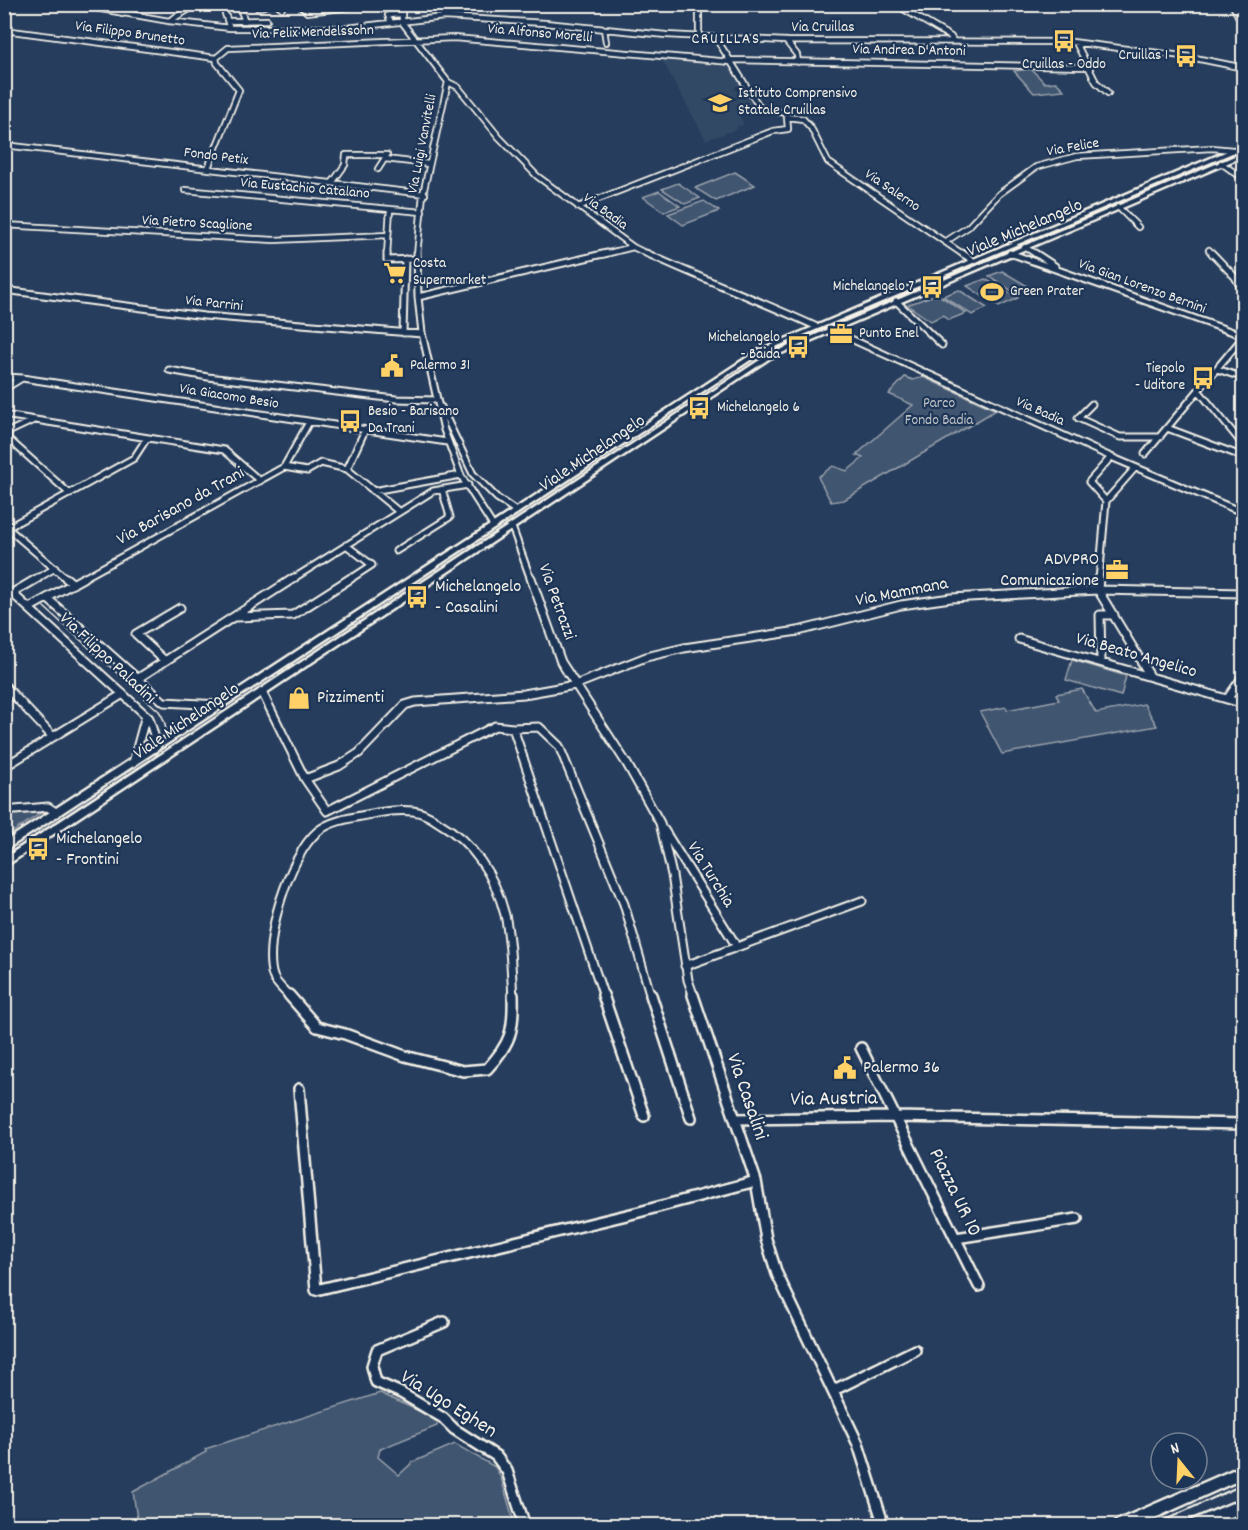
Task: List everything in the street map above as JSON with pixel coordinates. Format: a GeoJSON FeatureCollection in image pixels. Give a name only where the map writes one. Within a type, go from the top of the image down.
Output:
{"type":"FeatureCollection","features":[{"type":"Feature","properties":{"kind":"street","name":"Via Cruillas"},"geometry":{"type":"LineString","coordinates":[[73,4],[122,14],[230,28],[346,28],[402,21],[461,18],[715,37],[786,40],[1076,43],[1190,57],[1244,68]]}},
{"type":"Feature","properties":{"kind":"street"},"geometry":{"type":"LineString","coordinates":[[122,4],[122,14]]}},
{"type":"Feature","properties":{"kind":"street"},"geometry":{"type":"LineString","coordinates":[[169,21],[198,4]]}},
{"type":"Feature","properties":{"kind":"street"},"geometry":{"type":"LineString","coordinates":[[258,8],[270,4]]}},
{"type":"Feature","properties":{"kind":"street"},"geometry":{"type":"LineString","coordinates":[[277,4],[282,8]]}},
{"type":"Feature","properties":{"kind":"street"},"geometry":{"type":"LineString","coordinates":[[299,4],[308,12],[375,4]]}},
{"type":"Feature","properties":{"kind":"street"},"geometry":{"type":"LineString","coordinates":[[402,4],[402,21]]}},
{"type":"Feature","properties":{"kind":"street"},"geometry":{"type":"LineString","coordinates":[[696,4],[699,35]]}},
{"type":"Feature","properties":{"kind":"street"},"geometry":{"type":"LineString","coordinates":[[895,4],[951,37],[953,41]]}},
{"type":"Feature","properties":{"kind":"street"},"geometry":{"type":"LineString","coordinates":[[1232,4],[1244,27]]}},
{"type":"Feature","properties":{"kind":"street"},"geometry":{"type":"LineString","coordinates":[[230,28],[223,6],[238,5],[245,21]]}},
{"type":"Feature","properties":{"kind":"street"},"geometry":{"type":"LineString","coordinates":[[391,23],[388,15],[401,14]]}},
{"type":"Feature","properties":{"kind":"street"},"geometry":{"type":"LineString","coordinates":[[228,21],[267,20]]}},
{"type":"Feature","properties":{"kind":"street","name":"Via Badia"},"geometry":{"type":"LineString","coordinates":[[402,21],[448,82],[458,87],[498,137],[537,176],[578,207],[633,247],[722,288],[754,297],[815,326]]}},
{"type":"Feature","properties":{"kind":"street"},"geometry":{"type":"LineString","coordinates":[[604,29],[606,42]]}},
{"type":"Feature","properties":{"kind":"street","name":"Via Filippo Brunetto"},"geometry":{"type":"LineString","coordinates":[[4,30],[216,58]]}},
{"type":"Feature","properties":{"kind":"street","name":"Via Salerno"},"geometry":{"type":"LineString","coordinates":[[715,37],[760,108],[786,112],[787,117],[803,118],[828,162],[972,260]]}},
{"type":"Feature","properties":{"kind":"street","name":"Via Alfonso Morelli"},"geometry":{"type":"LineString","coordinates":[[416,40],[454,38],[663,56],[674,60],[732,62]]}},
{"type":"Feature","properties":{"kind":"street","name":"Via Felix Mendelssohn"},"geometry":{"type":"LineString","coordinates":[[216,58],[228,48],[416,40]]}},
{"type":"Feature","properties":{"kind":"street"},"geometry":{"type":"LineString","coordinates":[[786,40],[798,62]]}},
{"type":"Feature","properties":{"kind":"street"},"geometry":{"type":"LineString","coordinates":[[1076,43],[1096,82],[1108,93]]}},
{"type":"Feature","properties":{"kind":"street"},"geometry":{"type":"LineString","coordinates":[[208,168],[239,90],[217,63],[216,58]]}},
{"type":"Feature","properties":{"kind":"street","name":"Via Andrea D'Antoni"},"geometry":{"type":"LineString","coordinates":[[732,62],[1090,67]]}},
{"type":"Feature","properties":{"kind":"street","name":"Via Luigi Vanvitelli"},"geometry":{"type":"LineString","coordinates":[[436,400],[422,334],[417,259],[429,164],[448,82]]}},
{"type":"Feature","properties":{"kind":"street"},"geometry":{"type":"LineString","coordinates":[[578,207],[744,142],[788,129],[787,117]]}},
{"type":"Feature","properties":{"kind":"street","name":"Fondo Petix"},"geometry":{"type":"LineString","coordinates":[[4,145],[425,194]]}},
{"type":"Feature","properties":{"kind":"street","name":"Viale Michelangelo"},"geometry":{"type":"LineString","coordinates":[[4,847],[759,352],[815,326],[1244,146]]}},
{"type":"Feature","properties":{"kind":"street","name":"Via Felice"},"geometry":{"type":"LineString","coordinates":[[945,242],[968,227],[1018,178],[1036,167],[1077,156],[1212,148],[1233,150]]}},
{"type":"Feature","properties":{"kind":"street","name":"Viale Michelangelo"},"geometry":{"type":"LineString","coordinates":[[4,863],[768,357],[829,329],[1244,154]]}},
{"type":"Feature","properties":{"kind":"street"},"geometry":{"type":"LineString","coordinates":[[332,183],[345,165],[346,155],[387,155],[378,169]]}},
{"type":"Feature","properties":{"kind":"street"},"geometry":{"type":"LineString","coordinates":[[385,159],[429,164]]}},
{"type":"Feature","properties":{"kind":"street"},"geometry":{"type":"LineString","coordinates":[[1221,163],[1244,180]]}},
{"type":"Feature","properties":{"kind":"street","name":"Via Eustachio Catalano"},"geometry":{"type":"LineString","coordinates":[[185,190],[422,212]]}},
{"type":"Feature","properties":{"kind":"street"},"geometry":{"type":"LineString","coordinates":[[1109,202],[1118,207],[1138,227]]}},
{"type":"Feature","properties":{"kind":"street"},"geometry":{"type":"LineString","coordinates":[[390,209],[387,260],[417,259]]}},
{"type":"Feature","properties":{"kind":"street","name":"Via Pietro Scaglione"},"geometry":{"type":"LineString","coordinates":[[4,225],[274,240],[388,235]]}},
{"type":"Feature","properties":{"kind":"street"},"geometry":{"type":"LineString","coordinates":[[418,297],[633,247]]}},
{"type":"Feature","properties":{"kind":"street","name":"Via Gian Lorenzo Bernini"},"geometry":{"type":"LineString","coordinates":[[1024,247],[1067,273]]}},
{"type":"Feature","properties":{"kind":"street"},"geometry":{"type":"LineString","coordinates":[[1209,250],[1235,277],[1244,294]]}},
{"type":"Feature","properties":{"kind":"street","name":"Via Gian Lorenzo Bernini"},"geometry":{"type":"LineString","coordinates":[[1010,253],[1244,336]]}},
{"type":"Feature","properties":{"kind":"street"},"geometry":{"type":"LineString","coordinates":[[403,333],[405,260]]}},
{"type":"Feature","properties":{"kind":"street"},"geometry":{"type":"LineString","coordinates":[[933,277],[941,282]]}},
{"type":"Feature","properties":{"kind":"street","name":"Via Parrini"},"geometry":{"type":"LineString","coordinates":[[4,290],[204,316],[422,334]]}},
{"type":"Feature","properties":{"kind":"street"},"geometry":{"type":"LineString","coordinates":[[896,301],[942,345]]}},
{"type":"Feature","properties":{"kind":"street","name":"Via Badia"},"geometry":{"type":"LineString","coordinates":[[829,329],[1111,458],[1244,513]]}},
{"type":"Feature","properties":{"kind":"street"},"geometry":{"type":"LineString","coordinates":[[1145,454],[1244,336]]}},
{"type":"Feature","properties":{"kind":"street"},"geometry":{"type":"LineString","coordinates":[[169,369],[208,376],[396,399],[436,400],[441,405],[472,474],[497,498],[516,511]]}},
{"type":"Feature","properties":{"kind":"street"},"geometry":{"type":"LineString","coordinates":[[1217,369],[1244,378]]}},
{"type":"Feature","properties":{"kind":"street","name":"Via Giacomo Besio"},"geometry":{"type":"LineString","coordinates":[[6,378],[22,378],[447,442]]}},
{"type":"Feature","properties":{"kind":"street"},"geometry":{"type":"LineString","coordinates":[[4,388],[22,378]]}},
{"type":"Feature","properties":{"kind":"street"},"geometry":{"type":"LineString","coordinates":[[1199,390],[1244,446]]}},
{"type":"Feature","properties":{"kind":"street"},"geometry":{"type":"LineString","coordinates":[[436,400],[447,442],[461,475],[493,526]]}},
{"type":"Feature","properties":{"kind":"street"},"geometry":{"type":"LineString","coordinates":[[1092,404],[1078,418],[1120,437],[1160,437]]}},
{"type":"Feature","properties":{"kind":"street"},"geometry":{"type":"LineString","coordinates":[[5,415],[224,450],[260,481]]}},
{"type":"Feature","properties":{"kind":"street"},"geometry":{"type":"LineString","coordinates":[[5,415],[20,427]]}},
{"type":"Feature","properties":{"kind":"street"},"geometry":{"type":"LineString","coordinates":[[34,420],[4,434],[70,494]]}},
{"type":"Feature","properties":{"kind":"street"},"geometry":{"type":"LineString","coordinates":[[309,422],[284,467],[307,471],[321,463],[347,469],[398,511]]}},
{"type":"Feature","properties":{"kind":"street"},"geometry":{"type":"LineString","coordinates":[[1167,428],[1244,457]]}},
{"type":"Feature","properties":{"kind":"street"},"geometry":{"type":"LineString","coordinates":[[347,469],[365,430]]}},
{"type":"Feature","properties":{"kind":"street"},"geometry":{"type":"LineString","coordinates":[[6,526],[134,458],[147,438]]}},
{"type":"Feature","properties":{"kind":"street"},"geometry":{"type":"LineString","coordinates":[[614,446],[624,452]]}},
{"type":"Feature","properties":{"kind":"street"},"geometry":{"type":"LineString","coordinates":[[1106,501],[1089,482],[1111,458]]}},
{"type":"Feature","properties":{"kind":"street","name":"Via Barisano da Trani"},"geometry":{"type":"LineString","coordinates":[[29,608],[284,467]]}},
{"type":"Feature","properties":{"kind":"street"},"geometry":{"type":"LineString","coordinates":[[1135,468],[1106,501],[1098,590],[1150,676]]}},
{"type":"Feature","properties":{"kind":"street"},"geometry":{"type":"LineString","coordinates":[[373,491],[461,475]]}},
{"type":"Feature","properties":{"kind":"street"},"geometry":{"type":"LineString","coordinates":[[137,679],[398,511],[433,491],[468,485]]}},
{"type":"Feature","properties":{"kind":"street"},"geometry":{"type":"LineString","coordinates":[[396,551],[450,517],[442,489]]}},
{"type":"Feature","properties":{"kind":"street","name":"Via Filippo Paladini"},"geometry":{"type":"LineString","coordinates":[[6,526],[73,584]]}},
{"type":"Feature","properties":{"kind":"street","name":"Via Petrazzi"},"geometry":{"type":"LineString","coordinates":[[512,527],[561,662],[575,685]]}},
{"type":"Feature","properties":{"kind":"street"},"geometry":{"type":"LineString","coordinates":[[234,617],[293,615],[372,565],[346,545]]}},
{"type":"Feature","properties":{"kind":"street"},"geometry":{"type":"LineString","coordinates":[[4,598],[55,568]]}},
{"type":"Feature","properties":{"kind":"street","name":"Via Mammana"},"geometry":{"type":"LineString","coordinates":[[305,779],[339,766],[358,753],[405,705],[415,702],[524,694],[575,685],[645,657],[684,648],[798,631],[901,604],[951,598],[1098,590],[1244,593]]}},
{"type":"Feature","properties":{"kind":"street","name":"Via Filippo Paladini"},"geometry":{"type":"LineString","coordinates":[[12,593],[146,715],[153,727],[154,739],[142,757]]}},
{"type":"Feature","properties":{"kind":"street","name":"Via Filippo Paladini"},"geometry":{"type":"LineString","coordinates":[[47,598],[164,702],[220,705]]}},
{"type":"Feature","properties":{"kind":"street"},"geometry":{"type":"LineString","coordinates":[[165,661],[136,634],[180,608]]}},
{"type":"Feature","properties":{"kind":"street"},"geometry":{"type":"LineString","coordinates":[[1101,662],[1100,615],[1114,615]]}},
{"type":"Feature","properties":{"kind":"street","name":"Via Beato Angelico"},"geometry":{"type":"LineString","coordinates":[[1019,639],[1244,704]]}},
{"type":"Feature","properties":{"kind":"street"},"geometry":{"type":"LineString","coordinates":[[293,657],[302,666]]}},
{"type":"Feature","properties":{"kind":"street"},"geometry":{"type":"LineString","coordinates":[[1228,698],[1244,675]]}},
{"type":"Feature","properties":{"kind":"street"},"geometry":{"type":"LineString","coordinates":[[4,685],[53,737]]}},
{"type":"Feature","properties":{"kind":"street","name":"Via Casalini"},"geometry":{"type":"LineString","coordinates":[[575,685],[627,764],[660,823],[672,875],[685,966],[706,1040],[736,1119],[756,1181],[766,1239],[777,1274],[858,1444],[884,1526]]}},
{"type":"Feature","properties":{"kind":"street"},"geometry":{"type":"LineString","coordinates":[[262,692],[305,779],[327,811],[326,817],[331,825]]}},
{"type":"Feature","properties":{"kind":"street"},"geometry":{"type":"LineString","coordinates":[[4,767],[123,694]]}},
{"type":"Feature","properties":{"kind":"street"},"geometry":{"type":"LineString","coordinates":[[133,763],[146,715]]}},
{"type":"Feature","properties":{"kind":"street"},"geometry":{"type":"LineString","coordinates":[[327,811],[495,726],[539,727],[559,746],[624,904],[662,1032],[691,1118]]}},
{"type":"Feature","properties":{"kind":"street"},"geometry":{"type":"LineString","coordinates":[[513,728],[644,1116]]}},
{"type":"Feature","properties":{"kind":"street"},"geometry":{"type":"LineString","coordinates":[[4,811],[48,807],[57,813]]}},
{"type":"Feature","properties":{"kind":"street"},"geometry":{"type":"LineString","coordinates":[[415,811],[434,817],[462,836],[488,872],[505,917],[513,998],[511,1026],[505,1048],[487,1069],[463,1071],[405,1056],[345,1034],[317,1027],[273,977],[271,940],[280,900],[305,846],[318,831],[331,825],[345,819],[384,812],[415,811]]}},
{"type":"Feature","properties":{"kind":"street","name":"Via Turchia"},"geometry":{"type":"LineString","coordinates":[[660,823],[734,942]]}},
{"type":"Feature","properties":{"kind":"street"},"geometry":{"type":"LineString","coordinates":[[685,966],[862,901]]}},
{"type":"Feature","properties":{"kind":"street","name":"Piazza UR 10"},"geometry":{"type":"LineString","coordinates":[[861,1048],[979,1286]]}},
{"type":"Feature","properties":{"kind":"street"},"geometry":{"type":"LineString","coordinates":[[299,1089],[316,1290],[639,1212],[756,1181]]}},
{"type":"Feature","properties":{"kind":"street","name":"Via Austria"},"geometry":{"type":"LineString","coordinates":[[736,1119],[896,1117],[1244,1124]]}},
{"type":"Feature","properties":{"kind":"street"},"geometry":{"type":"LineString","coordinates":[[956,1238],[1077,1218]]}},
{"type":"Feature","properties":{"kind":"street","name":"Via Ugo Eghen"},"geometry":{"type":"LineString","coordinates":[[444,1322],[377,1350],[372,1358],[371,1370],[376,1382],[401,1393],[442,1418],[454,1430],[496,1456],[507,1471],[525,1526]]}},
{"type":"Feature","properties":{"kind":"street"},"geometry":{"type":"LineString","coordinates":[[834,1390],[915,1350]]}},
{"type":"Feature","properties":{"kind":"street"},"geometry":{"type":"LineString","coordinates":[[1121,1526],[1244,1470]]}},
{"type":"Feature","properties":{"kind":"street"},"geometry":{"type":"LineString","coordinates":[[1195,1526],[1244,1504]]}},
{"type":"Feature","properties":{"kind":"shaded area","name":"Istituto Comprensivo Statale Cruillas"},"geometry":{"type":"Polygon","coordinates":[[[662,60],[732,67],[743,85],[734,87],[741,99],[751,98],[756,107],[755,110],[759,111],[738,113],[744,125],[736,126],[738,129],[706,140],[662,60]]]}},
{"type":"Feature","properties":{"kind":"green space"},"geometry":{"type":"Polygon","coordinates":[[[1031,69],[1045,83],[1056,82],[1064,90],[1034,93],[1014,71],[1031,69]]]}},
{"type":"Feature","properties":{"kind":"green space"},"geometry":{"type":"Polygon","coordinates":[[[735,172],[755,185],[716,201],[695,188],[735,172]]]}},
{"type":"Feature","properties":{"kind":"green space"},"geometry":{"type":"Polygon","coordinates":[[[678,183],[700,198],[685,204],[662,189],[678,183]]]}},
{"type":"Feature","properties":{"kind":"green space"},"geometry":{"type":"Polygon","coordinates":[[[659,191],[680,206],[664,212],[643,197],[659,191]]]}},
{"type":"Feature","properties":{"kind":"green space"},"geometry":{"type":"Polygon","coordinates":[[[704,201],[719,211],[683,225],[668,214],[704,201]]]}},
{"type":"Feature","properties":{"kind":"green space","name":"Green Prater"},"geometry":{"type":"Polygon","coordinates":[[[1002,271],[1029,287],[1015,293],[989,276],[1002,271]]]}},
{"type":"Feature","properties":{"kind":"green space","name":"Green Prater"},"geometry":{"type":"Polygon","coordinates":[[[985,279],[1018,298],[999,307],[967,286],[985,279]]]}},
{"type":"Feature","properties":{"kind":"green space","name":"Green Prater"},"geometry":{"type":"Polygon","coordinates":[[[959,290],[987,308],[972,315],[943,296],[959,290]]]}},
{"type":"Feature","properties":{"kind":"green space","name":"Green Prater"},"geometry":{"type":"Polygon","coordinates":[[[937,294],[966,313],[949,320],[943,315],[931,321],[907,305],[937,294]]]}},
{"type":"Feature","properties":{"kind":"green space","name":"Parco Fondo Badia"},"geometry":{"type":"Polygon","coordinates":[[[905,377],[913,380],[923,377],[996,410],[844,500],[831,502],[818,477],[833,466],[847,471],[863,458],[856,455],[913,405],[889,394],[905,377]]]}},
{"type":"Feature","properties":{"kind":"green space"},"geometry":{"type":"Polygon","coordinates":[[[1072,660],[1126,676],[1121,696],[1066,680],[1072,660]]]}},
{"type":"Feature","properties":{"kind":"green space"},"geometry":{"type":"Polygon","coordinates":[[[1082,689],[1096,713],[1144,704],[1157,726],[1002,754],[980,712],[1006,707],[1007,710],[1059,700],[1056,694],[1082,689]]]}},
{"type":"Feature","properties":{"kind":"green space"},"geometry":{"type":"Polygon","coordinates":[[[41,813],[5,837],[5,815],[41,813]]]}},
{"type":"Feature","properties":{"kind":"green space"},"geometry":{"type":"Polygon","coordinates":[[[380,1393],[438,1420],[437,1426],[380,1449],[378,1457],[399,1475],[413,1462],[455,1444],[495,1467],[501,1478],[515,1525],[138,1525],[133,1492],[206,1452],[205,1449],[380,1393]]]}},
{"type":"Feature","properties":{"kind":"tram line"},"geometry":{"type":"LineString","coordinates":[[4,857],[153,759],[164,742],[166,730],[159,711],[44,607]]}},
{"type":"Feature","properties":{"kind":"tram line"},"geometry":{"type":"LineString","coordinates":[[1152,1526],[1244,1484]]}},
{"type":"Feature","properties":{"kind":"place","name":"Cruillas - Oddo"},"geometry":{"type":"Point","coordinates":[1064,41]}},
{"type":"Feature","properties":{"kind":"place","name":"Cruillas 1"},"geometry":{"type":"Point","coordinates":[1186,56]}},
{"type":"Feature","properties":{"kind":"place","name":"Istituto Comprensivo Statale Cruillas"},"geometry":{"type":"Point","coordinates":[720,103]}},
{"type":"Feature","properties":{"kind":"place","name":"Costa Supermarket"},"geometry":{"type":"Point","coordinates":[395,273]}},
{"type":"Feature","properties":{"kind":"place","name":"Michelangelo 7"},"geometry":{"type":"Point","coordinates":[932,287]}},
{"type":"Feature","properties":{"kind":"place","name":"Green Prater"},"geometry":{"type":"Point","coordinates":[992,292]}},
{"type":"Feature","properties":{"kind":"place","name":"Punto Enel"},"geometry":{"type":"Point","coordinates":[841,334]}},
{"type":"Feature","properties":{"kind":"place","name":"Michelangelo - Baida"},"geometry":{"type":"Point","coordinates":[798,347]}},
{"type":"Feature","properties":{"kind":"place","name":"Palermo 31"},"geometry":{"type":"Point","coordinates":[392,366]}},
{"type":"Feature","properties":{"kind":"place","name":"Tiepolo - Uditore"},"geometry":{"type":"Point","coordinates":[1203,378]}},
{"type":"Feature","properties":{"kind":"place","name":"Michelangelo 6"},"geometry":{"type":"Point","coordinates":[699,408]}},
{"type":"Feature","properties":{"kind":"place","name":"Besio - Barisano Da Trani"},"geometry":{"type":"Point","coordinates":[350,421]}},
{"type":"Feature","properties":{"kind":"place","name":"ADVPRO Comunicazione"},"geometry":{"type":"Point","coordinates":[1117,570]}},
{"type":"Feature","properties":{"kind":"place","name":"Michelangelo - Casalini"},"geometry":{"type":"Point","coordinates":[417,597]}},
{"type":"Feature","properties":{"kind":"place","name":"Pizzimenti"},"geometry":{"type":"Point","coordinates":[299,698]}},
{"type":"Feature","properties":{"kind":"place","name":"Michelangelo - Frontini"},"geometry":{"type":"Point","coordinates":[38,849]}},
{"type":"Feature","properties":{"kind":"place","name":"Palermo 36"},"geometry":{"type":"Point","coordinates":[845,1068]}},
{"type":"Feature","properties":{"kind":"district","name":"CRUILLAS"},"geometry":{"type":"Point","coordinates":[726,39]}}]}
